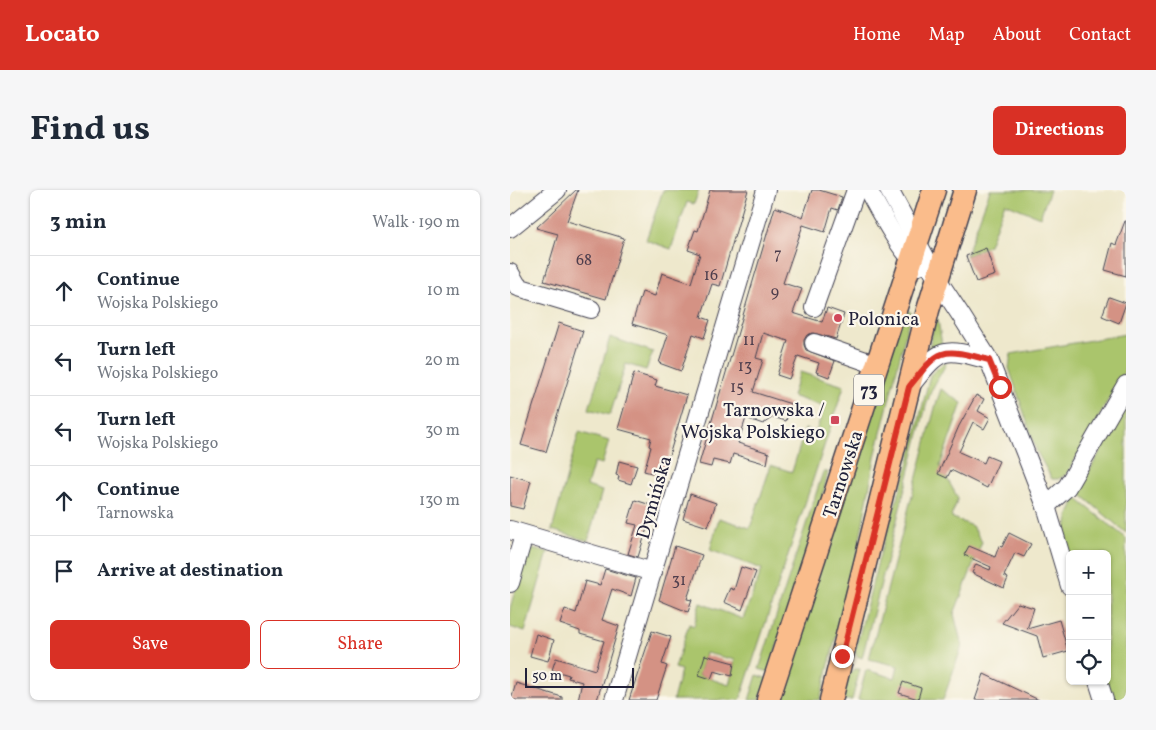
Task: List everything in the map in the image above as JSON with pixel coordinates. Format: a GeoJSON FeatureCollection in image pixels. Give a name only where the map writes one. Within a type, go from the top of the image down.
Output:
{"type":"FeatureCollection","features":[{"type":"Feature","properties":{"kind":"main road","name":"Tarnowska"},"geometry":{"type":"LineString","coordinates":[[768,700],[934,190]]}},
{"type":"Feature","properties":{"kind":"main road","name":"73"},"geometry":{"type":"LineString","coordinates":[[831,700],[937,279],[965,190]]}},
{"type":"Feature","properties":{"kind":"street"},"geometry":{"type":"LineString","coordinates":[[510,228],[557,190]]}},
{"type":"Feature","properties":{"kind":"street","name":"Dymińska"},"geometry":{"type":"LineString","coordinates":[[614,700],[766,190]]}},
{"type":"Feature","properties":{"kind":"street"},"geometry":{"type":"LineString","coordinates":[[814,307],[856,190]]}},
{"type":"Feature","properties":{"kind":"street"},"geometry":{"type":"LineString","coordinates":[[868,190],[885,220],[915,251],[937,279],[989,360],[1046,506],[1066,573]]}},
{"type":"Feature","properties":{"kind":"street"},"geometry":{"type":"LineString","coordinates":[[889,190],[915,251]]}},
{"type":"Feature","properties":{"kind":"street"},"geometry":{"type":"LineString","coordinates":[[510,273],[518,287],[591,309]]}},
{"type":"Feature","properties":{"kind":"street"},"geometry":{"type":"LineString","coordinates":[[814,343],[878,365]]}},
{"type":"Feature","properties":{"kind":"street"},"geometry":{"type":"LineString","coordinates":[[909,387],[929,362],[944,353],[958,352],[989,360]]}},
{"type":"Feature","properties":{"kind":"street"},"geometry":{"type":"LineString","coordinates":[[1046,506],[1067,487],[1126,385]]}},
{"type":"Feature","properties":{"kind":"street"},"geometry":{"type":"LineString","coordinates":[[510,582],[517,532],[653,572]]}},
{"type":"Feature","properties":{"kind":"street"},"geometry":{"type":"LineString","coordinates":[[1099,685],[1104,700]]}},
{"type":"Feature","properties":{"kind":"green space"},"geometry":{"type":"Polygon","coordinates":[[[663,190],[699,190],[694,204],[687,202],[671,249],[646,240],[663,190]]]}},
{"type":"Feature","properties":{"kind":"green space"},"geometry":{"type":"Polygon","coordinates":[[[990,190],[1050,190],[1040,217],[1005,203],[989,245],[966,256],[990,190]]]}},
{"type":"Feature","properties":{"kind":"green space"},"geometry":{"type":"Polygon","coordinates":[[[904,310],[911,312],[875,457],[858,550],[820,700],[777,700],[904,310]]]}},
{"type":"Feature","properties":{"kind":"green space"},"geometry":{"type":"Polygon","coordinates":[[[935,319],[938,320],[942,345],[930,349],[929,348],[935,319]]]}},
{"type":"Feature","properties":{"kind":"green space"},"geometry":{"type":"Polygon","coordinates":[[[1126,334],[1126,368],[1067,474],[1058,479],[1052,479],[1037,452],[1009,368],[1011,354],[1126,334]]]}},
{"type":"Feature","properties":{"kind":"green space"},"geometry":{"type":"Polygon","coordinates":[[[610,337],[653,352],[646,370],[626,364],[610,415],[589,409],[610,337]]]}},
{"type":"Feature","properties":{"kind":"green space"},"geometry":{"type":"Polygon","coordinates":[[[945,362],[946,364],[931,391],[926,406],[862,658],[857,656],[855,652],[878,561],[909,461],[930,375],[945,362]]]}},
{"type":"Feature","properties":{"kind":"green space"},"geometry":{"type":"Polygon","coordinates":[[[800,372],[844,386],[740,700],[673,700],[681,670],[675,668],[689,624],[694,626],[700,603],[743,619],[762,569],[710,550],[719,518],[750,528],[771,465],[792,472],[805,429],[816,432],[824,407],[792,396],[800,372]],[[706,653],[699,675],[729,685],[735,660],[706,653]]]}},
{"type":"Feature","properties":{"kind":"green space"},"geometry":{"type":"Polygon","coordinates":[[[941,389],[962,403],[940,466],[958,498],[951,517],[972,526],[982,542],[954,614],[962,646],[943,700],[858,700],[866,670],[895,678],[898,666],[869,659],[941,389]]]}},
{"type":"Feature","properties":{"kind":"green space"},"geometry":{"type":"Polygon","coordinates":[[[1126,404],[1126,533],[1078,492],[1126,404]]]}},
{"type":"Feature","properties":{"kind":"green space"},"geometry":{"type":"Polygon","coordinates":[[[579,432],[609,441],[602,464],[594,462],[587,486],[602,491],[588,541],[552,530],[579,432]]]}},
{"type":"Feature","properties":{"kind":"green space"},"geometry":{"type":"Polygon","coordinates":[[[823,472],[828,472],[820,508],[769,672],[759,669],[823,472]]]}},
{"type":"Feature","properties":{"kind":"green space"},"geometry":{"type":"Polygon","coordinates":[[[1076,498],[1126,538],[1126,700],[1113,700],[1108,685],[1111,685],[1111,550],[1068,550],[1066,529],[1069,514],[1076,498]]]}},
{"type":"Feature","properties":{"kind":"green space"},"geometry":{"type":"Polygon","coordinates":[[[530,549],[548,552],[525,632],[510,627],[510,608],[525,555],[530,549]]]}},
{"type":"Feature","properties":{"kind":"green space"},"geometry":{"type":"Polygon","coordinates":[[[854,669],[860,669],[852,700],[842,700],[848,676],[854,669]]]}},
{"type":"Feature","properties":{"kind":"green space"},"geometry":{"type":"Polygon","coordinates":[[[757,675],[768,679],[760,700],[749,700],[757,675]]]}},
{"type":"Feature","properties":{"kind":"building"},"geometry":{"type":"Polygon","coordinates":[[[578,190],[567,221],[624,238],[606,299],[544,281],[558,234],[536,228],[578,190]]]}},
{"type":"Feature","properties":{"kind":"building"},"geometry":{"type":"Polygon","coordinates":[[[710,190],[748,190],[720,286],[712,284],[701,317],[710,320],[704,338],[693,334],[681,371],[659,363],[668,335],[632,324],[642,292],[655,296],[662,273],[691,283],[700,254],[688,250],[695,230],[698,231],[710,190]]]}},
{"type":"Feature","properties":{"kind":"building"},"geometry":{"type":"Polygon","coordinates":[[[812,190],[819,190],[842,197],[838,210],[832,208],[825,232],[803,225],[783,283],[802,289],[793,313],[822,322],[827,308],[844,314],[836,339],[813,333],[807,335],[804,340],[806,350],[835,361],[829,377],[816,372],[819,363],[798,356],[789,379],[777,375],[788,341],[763,333],[756,358],[763,360],[753,392],[791,404],[786,421],[773,417],[763,424],[746,418],[738,443],[769,453],[767,464],[733,454],[730,464],[713,460],[711,467],[699,464],[775,207],[803,217],[812,190]]]}},
{"type":"Feature","properties":{"kind":"building"},"geometry":{"type":"Polygon","coordinates":[[[1125,221],[1126,276],[1105,270],[1112,243],[1116,245],[1125,221]]]}},
{"type":"Feature","properties":{"kind":"building"},"geometry":{"type":"Polygon","coordinates":[[[986,248],[995,275],[976,282],[966,256],[986,248]]]}},
{"type":"Feature","properties":{"kind":"building"},"geometry":{"type":"Polygon","coordinates":[[[1109,297],[1126,303],[1119,323],[1102,316],[1109,297]]]}},
{"type":"Feature","properties":{"kind":"building"},"geometry":{"type":"Polygon","coordinates":[[[559,323],[583,331],[546,452],[521,445],[559,323]]]}},
{"type":"Feature","properties":{"kind":"building"},"geometry":{"type":"Polygon","coordinates":[[[634,373],[657,380],[655,386],[687,395],[663,476],[644,471],[651,447],[649,446],[651,438],[618,429],[634,373]]]}},
{"type":"Feature","properties":{"kind":"building"},"geometry":{"type":"Polygon","coordinates":[[[976,395],[984,399],[978,411],[990,418],[984,429],[973,422],[959,452],[984,463],[987,456],[999,461],[987,488],[951,470],[947,478],[938,474],[959,426],[976,395]]]}},
{"type":"Feature","properties":{"kind":"building"},"geometry":{"type":"Polygon","coordinates":[[[619,461],[637,466],[631,484],[618,480],[619,476],[616,475],[619,461]]]}},
{"type":"Feature","properties":{"kind":"building"},"geometry":{"type":"Polygon","coordinates":[[[510,475],[531,481],[523,509],[510,506],[510,475]]]}},
{"type":"Feature","properties":{"kind":"building"},"geometry":{"type":"Polygon","coordinates":[[[690,494],[716,503],[708,527],[683,519],[690,494]]]}},
{"type":"Feature","properties":{"kind":"building"},"geometry":{"type":"Polygon","coordinates":[[[635,500],[654,506],[638,557],[628,554],[637,525],[628,523],[635,500]]]}},
{"type":"Feature","properties":{"kind":"building"},"geometry":{"type":"Polygon","coordinates":[[[1009,533],[1031,544],[1024,557],[1015,553],[1004,576],[1008,578],[1004,588],[972,573],[976,564],[990,570],[991,567],[964,555],[969,546],[995,557],[999,546],[1002,547],[1009,533]]]}},
{"type":"Feature","properties":{"kind":"building"},"geometry":{"type":"Polygon","coordinates":[[[675,546],[702,555],[687,599],[692,600],[688,612],[659,600],[675,546]]]}},
{"type":"Feature","properties":{"kind":"building"},"geometry":{"type":"Polygon","coordinates":[[[741,567],[756,572],[742,610],[724,602],[730,588],[734,590],[741,567]]]}},
{"type":"Feature","properties":{"kind":"building"},"geometry":{"type":"Polygon","coordinates":[[[605,569],[636,578],[631,596],[612,589],[602,620],[619,626],[597,700],[578,700],[582,682],[568,678],[569,675],[552,670],[556,658],[595,670],[604,641],[580,634],[580,631],[560,624],[565,609],[576,613],[585,581],[600,585],[605,569]]]}},
{"type":"Feature","properties":{"kind":"building"},"geometry":{"type":"Polygon","coordinates":[[[1018,603],[1034,608],[1027,629],[1059,620],[1066,644],[1066,652],[1043,658],[1037,636],[1002,623],[1018,603]]]}},
{"type":"Feature","properties":{"kind":"building"},"geometry":{"type":"Polygon","coordinates":[[[652,631],[671,637],[662,664],[667,666],[656,700],[629,700],[652,631]]]}},
{"type":"Feature","properties":{"kind":"building"},"geometry":{"type":"Polygon","coordinates":[[[536,634],[554,640],[548,661],[530,656],[536,634]]]}},
{"type":"Feature","properties":{"kind":"building"},"geometry":{"type":"Polygon","coordinates":[[[705,655],[734,663],[732,676],[714,671],[711,679],[699,675],[705,655]]]}},
{"type":"Feature","properties":{"kind":"building"},"geometry":{"type":"Polygon","coordinates":[[[984,674],[1039,700],[975,700],[984,674]]]}},
{"type":"Feature","properties":{"kind":"building"},"geometry":{"type":"Polygon","coordinates":[[[903,682],[921,688],[918,699],[899,693],[903,682]]]}},
{"type":"Feature","properties":{"kind":"building"},"geometry":{"type":"Polygon","coordinates":[[[516,683],[562,697],[562,700],[511,700],[516,683]]]}},
{"type":"Feature","properties":{"kind":"place","name":"Polonica"},"geometry":{"type":"Point","coordinates":[838,318]}},
{"type":"Feature","properties":{"kind":"place","name":"Tarnowska / Wojska Polskiego"},"geometry":{"type":"Point","coordinates":[835,420]}},
{"type":"Feature","properties":{"kind":"route"},"geometry":{"type":"LineString","coordinates":[[842,656],[909,387],[929,362],[944,353],[950,352],[989,360],[1000,387]]}}]}
